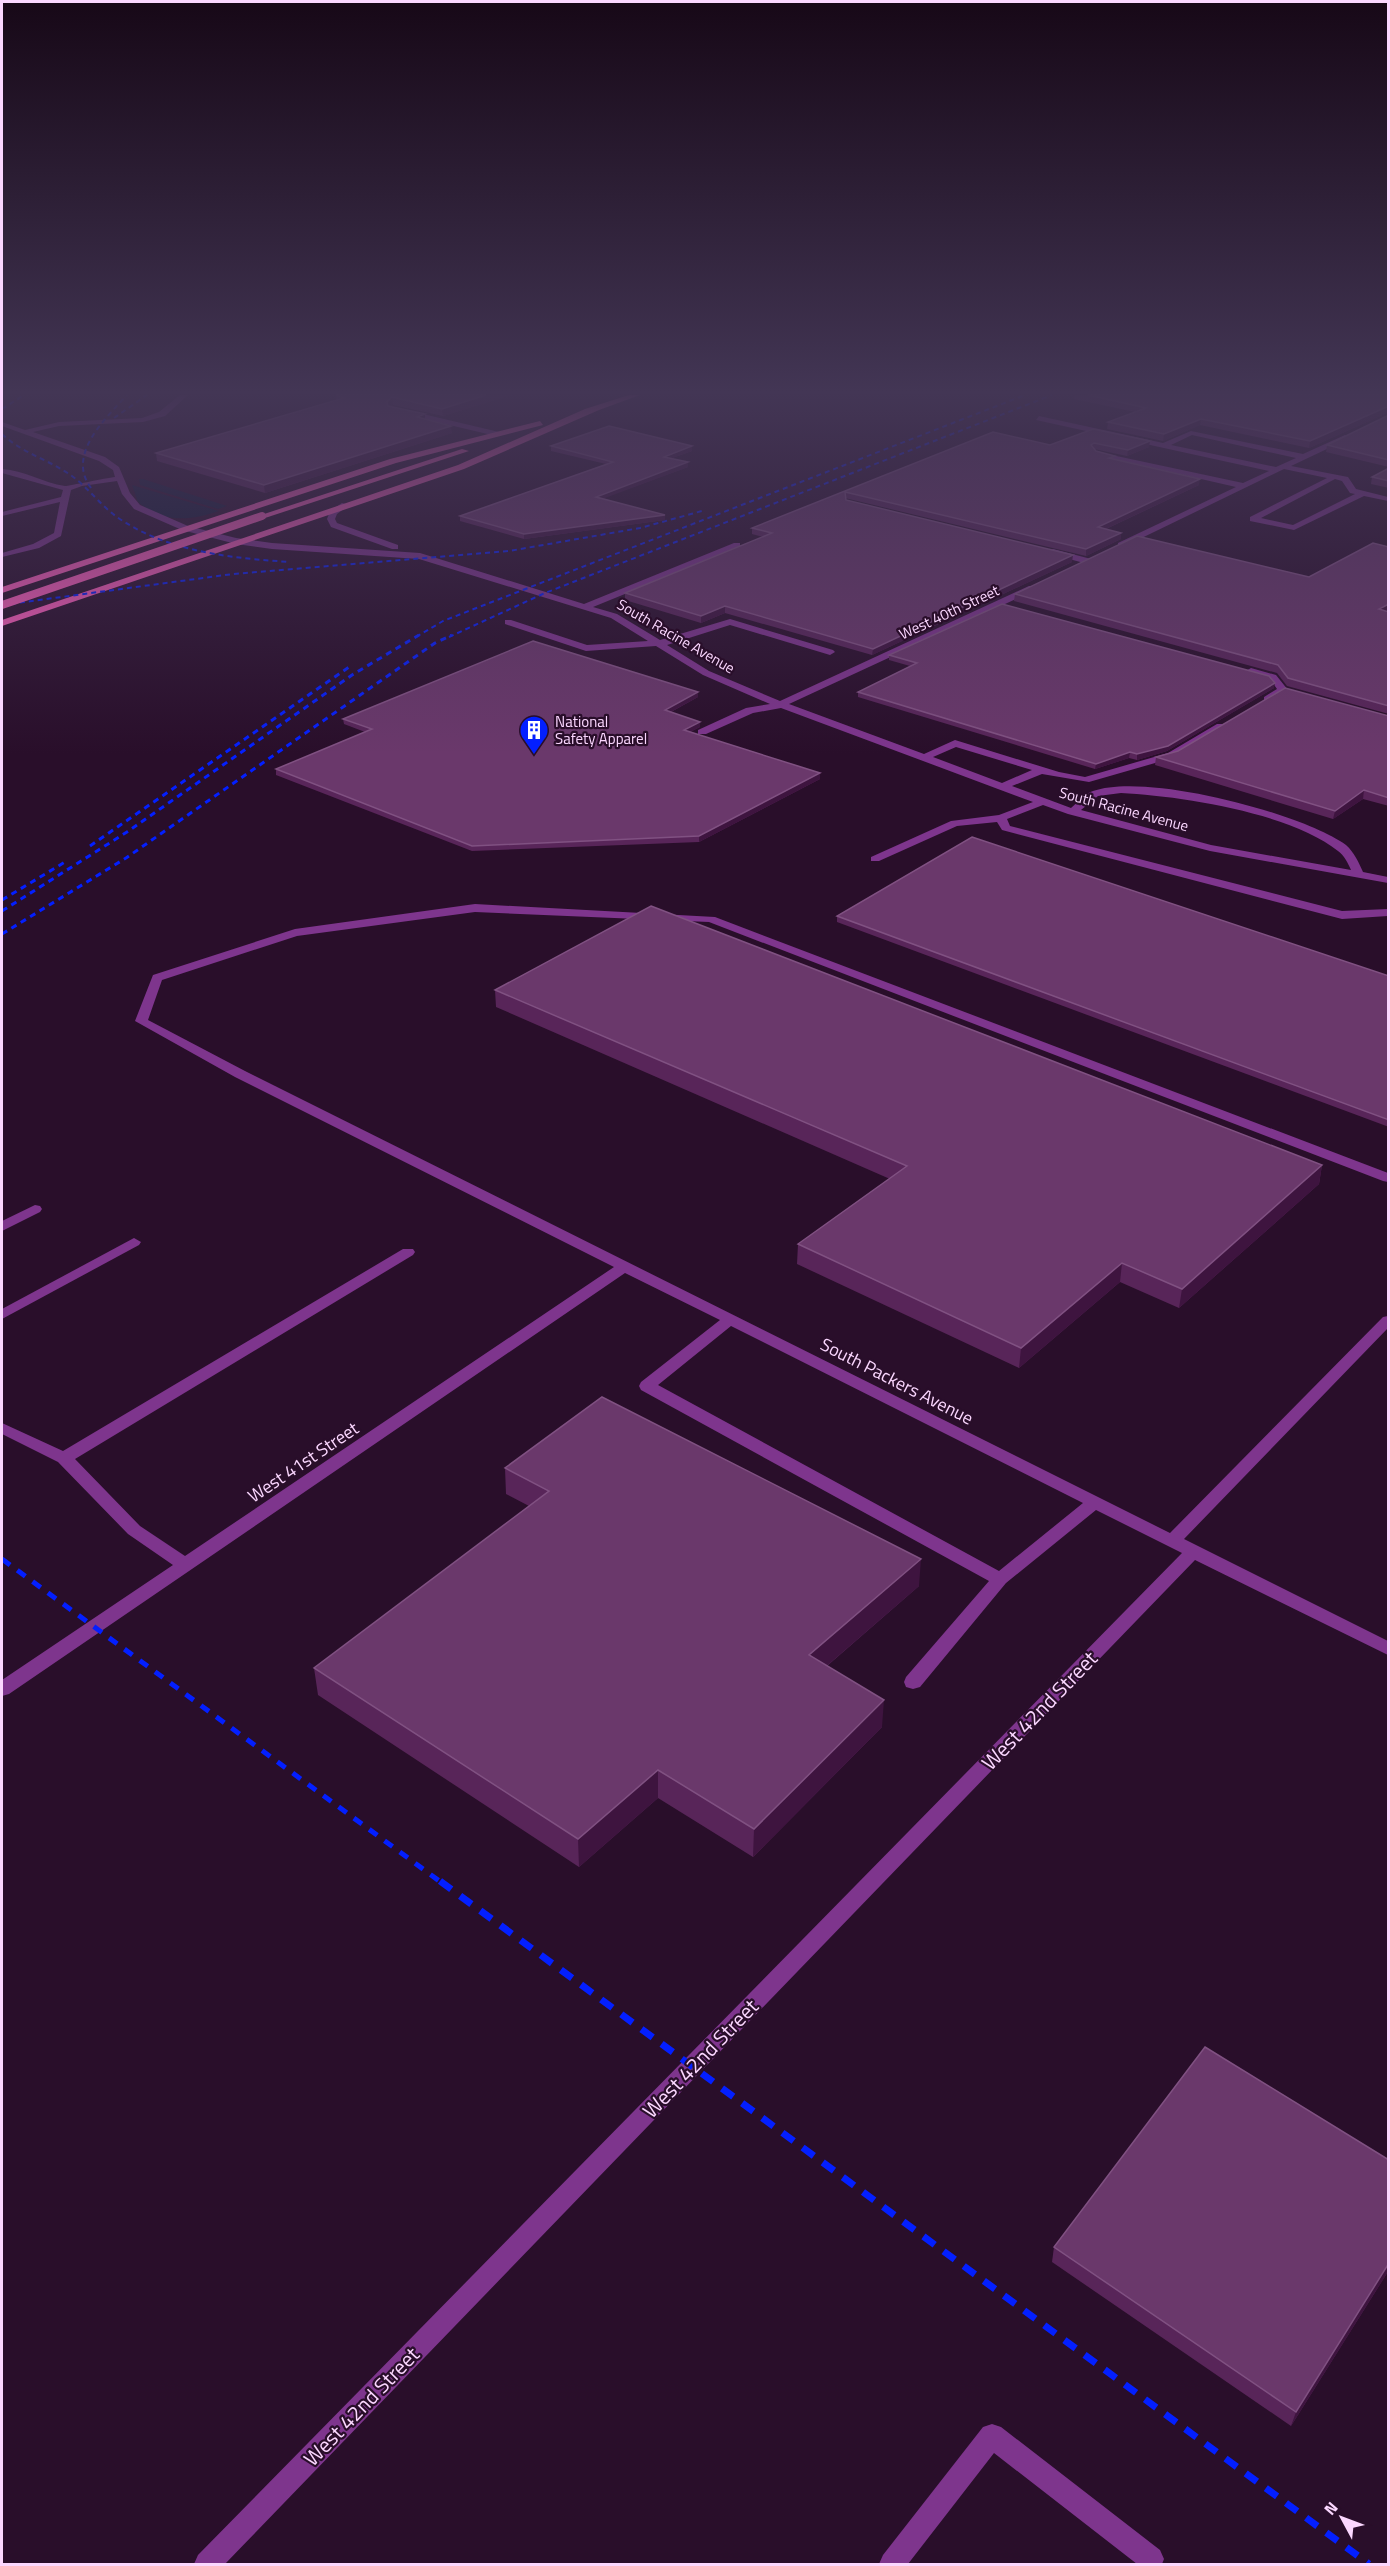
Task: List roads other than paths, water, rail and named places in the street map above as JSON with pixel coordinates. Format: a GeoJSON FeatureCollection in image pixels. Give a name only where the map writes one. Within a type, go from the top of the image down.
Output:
{"type":"FeatureCollection","features":[{"type":"Feature","properties":{"kind":"main road"},"geometry":{"type":"LineString","coordinates":[[2,590],[226,515]]}},
{"type":"Feature","properties":{"kind":"main road"},"geometry":{"type":"LineString","coordinates":[[2,605],[266,515]]}},
{"type":"Feature","properties":{"kind":"main road"},"geometry":{"type":"LineString","coordinates":[[2,623],[315,515]]}},
{"type":"Feature","properties":{"kind":"street"},"geometry":{"type":"LineString","coordinates":[[2,555],[36,546],[58,534],[62,515]]}},
{"type":"Feature","properties":{"kind":"street","name":"South Racine Avenue"},"geometry":{"type":"LineString","coordinates":[[155,515],[185,528],[236,541],[420,556],[614,616],[662,643],[705,673],[779,705],[1042,802],[1210,848],[1389,880]]}},
{"type":"Feature","properties":{"kind":"street"},"geometry":{"type":"LineString","coordinates":[[332,515],[331,519],[334,525],[420,556]]}},
{"type":"Feature","properties":{"kind":"street"},"geometry":{"type":"LineString","coordinates":[[1109,551],[1184,515]]}},
{"type":"Feature","properties":{"kind":"street"},"geometry":{"type":"LineString","coordinates":[[1261,515],[1253,519],[1294,528],[1320,515]]}},
{"type":"Feature","properties":{"kind":"street"},"geometry":{"type":"LineString","coordinates":[[587,606],[736,545]]}},
{"type":"Feature","properties":{"kind":"street"},"geometry":{"type":"LineString","coordinates":[[1045,550],[1088,561]]}},
{"type":"Feature","properties":{"kind":"street"},"geometry":{"type":"LineString","coordinates":[[1068,570],[1098,556]]}},
{"type":"Feature","properties":{"kind":"street","name":"West 40th Street"},"geometry":{"type":"LineString","coordinates":[[702,732],[750,710],[779,705],[1039,584]]}},
{"type":"Feature","properties":{"kind":"street"},"geometry":{"type":"LineString","coordinates":[[1000,603],[1015,607]]}},
{"type":"Feature","properties":{"kind":"street"},"geometry":{"type":"LineString","coordinates":[[507,622],[586,648],[662,643],[730,622],[830,652]]}},
{"type":"Feature","properties":{"kind":"street"},"geometry":{"type":"LineString","coordinates":[[1239,668],[1273,677],[1288,691],[1261,703]]}},
{"type":"Feature","properties":{"kind":"street"},"geometry":{"type":"LineString","coordinates":[[923,758],[955,743],[1072,779],[1085,780],[1172,755],[1233,719]]}},
{"type":"Feature","properties":{"kind":"street"},"geometry":{"type":"LineString","coordinates":[[1001,787],[1042,770]]}},
{"type":"Feature","properties":{"kind":"street"},"geometry":{"type":"LineString","coordinates":[[1072,812],[1094,794],[1106,791],[1136,790],[1198,798],[1292,823],[1343,848],[1359,875]]}},
{"type":"Feature","properties":{"kind":"street"},"geometry":{"type":"LineString","coordinates":[[875,860],[955,823],[1001,818],[1042,802]]}},
{"type":"Feature","properties":{"kind":"street"},"geometry":{"type":"LineString","coordinates":[[1001,818],[1006,828],[1342,915],[1389,913]]}},
{"type":"Feature","properties":{"kind":"street","name":"South Packers Avenue"},"geometry":{"type":"LineString","coordinates":[[1389,1178],[711,919],[475,908],[295,933],[157,978],[141,1021],[240,1074],[388,1146],[1389,1649]]}},
{"type":"Feature","properties":{"kind":"street"},"geometry":{"type":"LineString","coordinates":[[2,1227],[35,1209]]}},
{"type":"Feature","properties":{"kind":"street"},"geometry":{"type":"LineString","coordinates":[[2,1315],[134,1242]]}},
{"type":"Feature","properties":{"kind":"street"},"geometry":{"type":"LineString","coordinates":[[64,1458],[408,1252]]}},
{"type":"Feature","properties":{"kind":"street","name":"West 41st Street"},"geometry":{"type":"LineString","coordinates":[[2,1689],[626,1266]]}},
{"type":"Feature","properties":{"kind":"street"},"geometry":{"type":"LineString","coordinates":[[731,1319],[647,1386],[1000,1579]]}},
{"type":"Feature","properties":{"kind":"street"},"geometry":{"type":"LineString","coordinates":[[1172,1541],[1389,1320]]}},
{"type":"Feature","properties":{"kind":"street"},"geometry":{"type":"LineString","coordinates":[[2,1428],[64,1458],[134,1530],[186,1565]]}},
{"type":"Feature","properties":{"kind":"street"},"geometry":{"type":"LineString","coordinates":[[913,1682],[1000,1579],[1095,1502]]}},
{"type":"Feature","properties":{"kind":"street","name":"West 42nd Street"},"geometry":{"type":"LineString","coordinates":[[207,2565],[1193,1552]]}},
{"type":"Feature","properties":{"kind":"street"},"geometry":{"type":"LineString","coordinates":[[892,2565],[992,2436],[1150,2563]]}},
{"type":"Feature","properties":{"kind":"railway"},"geometry":{"type":"LineString","coordinates":[[114,515],[136,529],[178,546],[223,555],[290,562]]}},
{"type":"Feature","properties":{"kind":"railway"},"geometry":{"type":"LineString","coordinates":[[2,605],[233,574],[509,551],[640,528],[688,515]]}},
{"type":"Feature","properties":{"kind":"railway"},"geometry":{"type":"LineString","coordinates":[[416,637],[443,621],[717,515]]}},
{"type":"Feature","properties":{"kind":"railway"},"geometry":{"type":"LineString","coordinates":[[449,637],[545,593],[745,515]]}},
{"type":"Feature","properties":{"kind":"railway"},"geometry":{"type":"LineString","coordinates":[[2,911],[127,832],[352,675],[419,635]]}},
{"type":"Feature","properties":{"kind":"railway"},"geometry":{"type":"LineString","coordinates":[[2,934],[126,858],[435,643],[452,635]]}},
{"type":"Feature","properties":{"kind":"railway"},"geometry":{"type":"LineString","coordinates":[[90,846],[352,665]]}},
{"type":"Feature","properties":{"kind":"railway"},"geometry":{"type":"LineString","coordinates":[[2,900],[65,862]]}},
{"type":"Feature","properties":{"kind":"railway"},"geometry":{"type":"LineString","coordinates":[[2,1559],[442,1883]]}},
{"type":"Feature","properties":{"kind":"railway"},"geometry":{"type":"LineString","coordinates":[[440,1881],[1369,2564]]}},
{"type":"Feature","properties":{"kind":"place","name":"National Safety Apparel"},"geometry":{"type":"Point","coordinates":[534,756]}}]}
